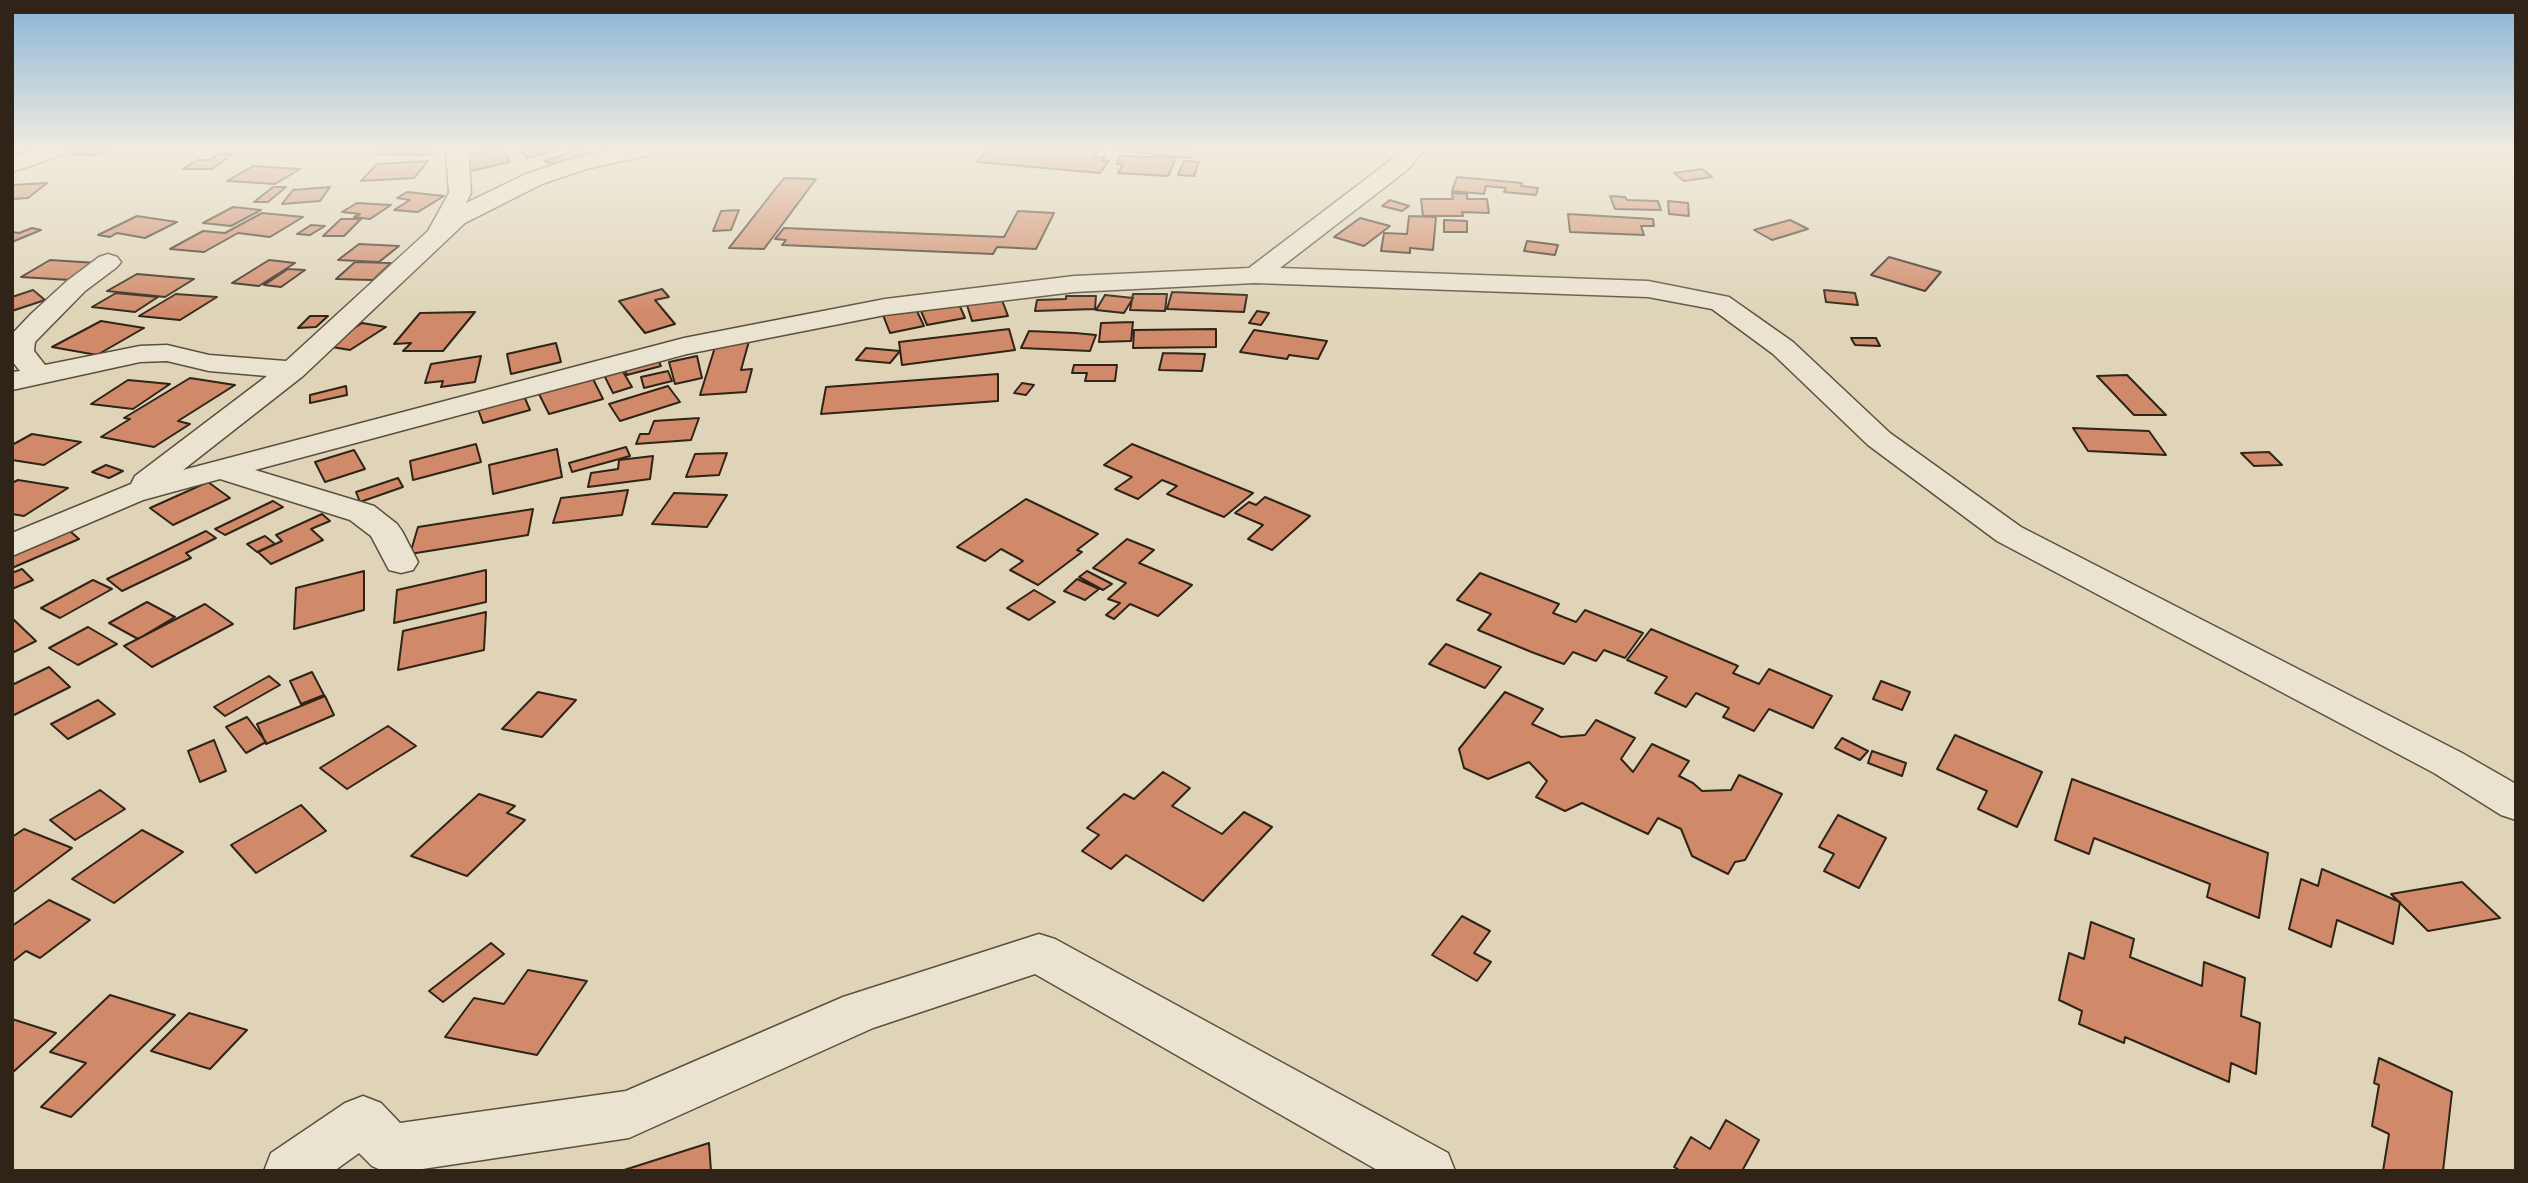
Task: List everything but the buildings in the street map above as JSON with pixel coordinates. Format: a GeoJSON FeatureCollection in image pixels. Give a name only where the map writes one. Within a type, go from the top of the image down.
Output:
{"type":"FeatureCollection","features":[{"type":"Feature","properties":{"kind":"street"},"geometry":{"type":"LineString","coordinates":[[439,234],[454,205]]}},
{"type":"Feature","properties":{"kind":"street"},"geometry":{"type":"LineString","coordinates":[[132,493],[293,370],[457,218],[479,205]]}},
{"type":"Feature","properties":{"kind":"street"},"geometry":{"type":"LineString","coordinates":[[1255,275],[1346,205]]}},
{"type":"Feature","properties":{"kind":"street"},"geometry":{"type":"LineString","coordinates":[[108,262],[76,286],[21,341],[20,352],[25,377],[140,354],[167,353],[209,363],[293,370]]}},
{"type":"Feature","properties":{"kind":"street"},"geometry":{"type":"LineString","coordinates":[[15,544],[132,493],[220,469],[684,346],[885,307],[1074,284],[1255,275],[1648,289],[1720,303],[1783,348],[1879,439],[2009,534],[2448,763],[2516,804]]}},
{"type":"Feature","properties":{"kind":"street"},"geometry":{"type":"LineString","coordinates":[[220,469],[362,513],[385,531],[401,562]]}},
{"type":"Feature","properties":{"kind":"street"},"geometry":{"type":"LineString","coordinates":[[290,1171],[363,1120],[390,1149],[629,1114],[860,1012],[1039,953],[1429,1171]]}}]}
